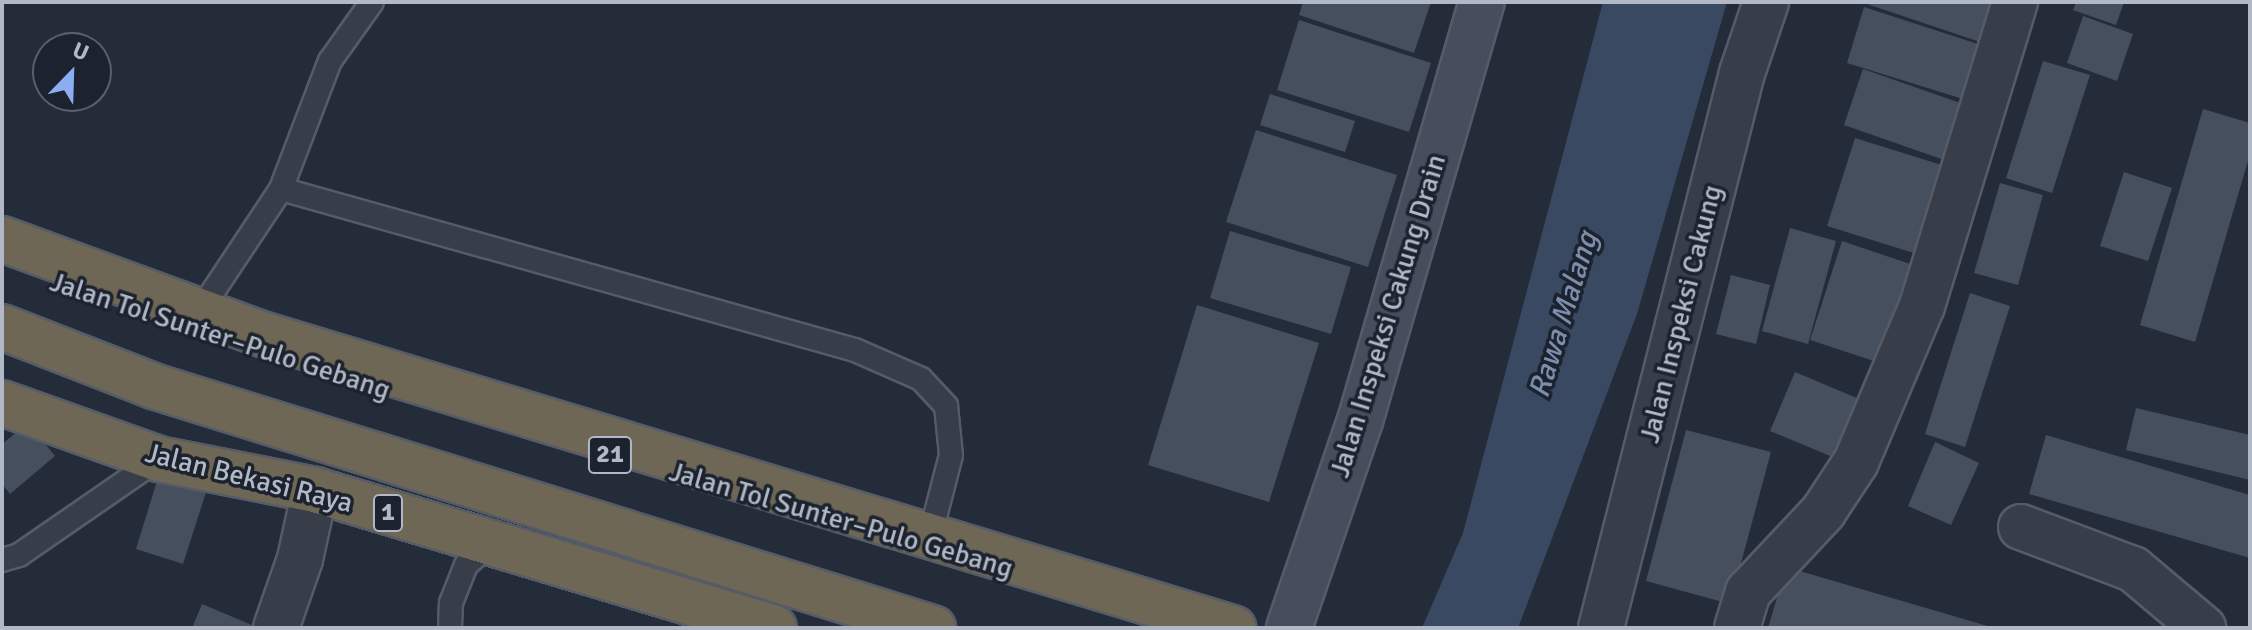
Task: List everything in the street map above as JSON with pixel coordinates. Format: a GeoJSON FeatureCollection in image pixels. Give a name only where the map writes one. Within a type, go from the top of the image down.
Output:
{"type":"FeatureCollection","features":[{"type":"Feature","properties":{"kind":"highway"},"geometry":{"type":"LineString","coordinates":[[2,239],[200,311],[1233,628]]}},
{"type":"Feature","properties":{"kind":"highway","name":"Jalan Tol Sunter–Pulo Gebang"},"geometry":{"type":"LineString","coordinates":[[2,265],[436,405],[1223,628]]}},
{"type":"Feature","properties":{"kind":"highway","name":"21"},"geometry":{"type":"LineString","coordinates":[[2,327],[153,386],[933,628]]}},
{"type":"Feature","properties":{"kind":"highway","name":"Jalan Bekasi Raya"},"geometry":{"type":"LineString","coordinates":[[2,403],[159,459],[315,490],[477,555],[774,628]]}},
{"type":"Feature","properties":{"kind":"street","name":"Jalan Inspeksi Cakung Drain"},"geometry":{"type":"LineString","coordinates":[[1289,628],[1360,421],[1482,2]]}},
{"type":"Feature","properties":{"kind":"street","name":"Jalan Inspeksi Cakung"},"geometry":{"type":"LineString","coordinates":[[1601,628],[1742,73],[1766,2]]}},
{"type":"Feature","properties":{"kind":"street"},"geometry":{"type":"LineString","coordinates":[[1737,628],[1748,592],[1823,512],[1856,462],[1922,306],[2015,2]]}},
{"type":"Feature","properties":{"kind":"street"},"geometry":{"type":"LineString","coordinates":[[276,628],[300,559],[315,490]]}},
{"type":"Feature","properties":{"kind":"street"},"geometry":{"type":"LineString","coordinates":[[2021,527],[2133,569],[2203,628]]}},
{"type":"Feature","properties":{"kind":"lane"},"geometry":{"type":"LineString","coordinates":[[200,311],[281,189],[330,61],[372,2]]}},
{"type":"Feature","properties":{"kind":"lane"},"geometry":{"type":"LineString","coordinates":[[281,189],[855,350],[921,379],[946,406],[951,455],[930,536]]}},
{"type":"Feature","properties":{"kind":"lane"},"geometry":{"type":"LineString","coordinates":[[2,560],[19,555],[159,459]]}},
{"type":"Feature","properties":{"kind":"lane"},"geometry":{"type":"LineString","coordinates":[[450,628],[451,603],[477,555]]}},
{"type":"Feature","properties":{"kind":"water","name":"Rawa Malang"},"geometry":{"type":"Polygon","coordinates":[[[1603,2],[1727,2],[1637,314],[1518,628],[1422,628],[1463,533],[1603,2]]]}},
{"type":"Feature","properties":{"kind":"building"},"geometry":{"type":"Polygon","coordinates":[[[1303,2],[1431,2],[1414,53],[1299,15],[1303,2]]]}},
{"type":"Feature","properties":{"kind":"building"},"geometry":{"type":"Polygon","coordinates":[[[1861,2],[1996,2],[1983,43],[1861,2]]]}},
{"type":"Feature","properties":{"kind":"building"},"geometry":{"type":"Polygon","coordinates":[[[2076,2],[2124,2],[2116,25],[2073,10],[2076,2]]]}},
{"type":"Feature","properties":{"kind":"building"},"geometry":{"type":"Polygon","coordinates":[[[1864,7],[1981,45],[1963,99],[1847,63],[1864,7]]]}},
{"type":"Feature","properties":{"kind":"building"},"geometry":{"type":"Polygon","coordinates":[[[2083,16],[2133,34],[2117,81],[2067,63],[2083,16]]]}},
{"type":"Feature","properties":{"kind":"building"},"geometry":{"type":"Polygon","coordinates":[[[1299,20],[1431,63],[1409,132],[1277,90],[1299,20]]]}},
{"type":"Feature","properties":{"kind":"building"},"geometry":{"type":"Polygon","coordinates":[[[2043,61],[2090,75],[2052,193],[2006,178],[2043,61]]]}},
{"type":"Feature","properties":{"kind":"building"},"geometry":{"type":"Polygon","coordinates":[[[1863,69],[1966,105],[1947,161],[1844,125],[1863,69]]]}},
{"type":"Feature","properties":{"kind":"building"},"geometry":{"type":"Polygon","coordinates":[[[1270,94],[1355,121],[1345,152],[1260,125],[1270,94]]]}},
{"type":"Feature","properties":{"kind":"building"},"geometry":{"type":"Polygon","coordinates":[[[2203,109],[2250,123],[2250,154],[2195,342],[2140,325],[2203,109]]]}},
{"type":"Feature","properties":{"kind":"building"},"geometry":{"type":"Polygon","coordinates":[[[1256,130],[1397,175],[1368,267],[1226,222],[1256,130]]]}},
{"type":"Feature","properties":{"kind":"building"},"geometry":{"type":"Polygon","coordinates":[[[1855,138],[1945,166],[1917,254],[1827,226],[1855,138]]]}},
{"type":"Feature","properties":{"kind":"building"},"geometry":{"type":"Polygon","coordinates":[[[2124,172],[2172,188],[2148,261],[2100,246],[2124,172]]]}},
{"type":"Feature","properties":{"kind":"building"},"geometry":{"type":"Polygon","coordinates":[[[2000,183],[2043,195],[2018,285],[1974,273],[2000,183]]]}},
{"type":"Feature","properties":{"kind":"building"},"geometry":{"type":"Polygon","coordinates":[[[1790,228],[1836,241],[1808,344],[1762,331],[1790,228]]]}},
{"type":"Feature","properties":{"kind":"building"},"geometry":{"type":"Polygon","coordinates":[[[1230,231],[1351,267],[1331,334],[1210,298],[1230,231]]]}},
{"type":"Feature","properties":{"kind":"building"},"geometry":{"type":"Polygon","coordinates":[[[1842,241],[1925,269],[1892,367],[1810,340],[1842,241]]]}},
{"type":"Feature","properties":{"kind":"building"},"geometry":{"type":"Polygon","coordinates":[[[1731,275],[1770,285],[1756,344],[1716,334],[1731,275]]]}},
{"type":"Feature","properties":{"kind":"building"},"geometry":{"type":"Polygon","coordinates":[[[1970,293],[2010,306],[1965,447],[1925,434],[1970,293]]]}},
{"type":"Feature","properties":{"kind":"building"},"geometry":{"type":"Polygon","coordinates":[[[1197,305],[1319,343],[1269,502],[1148,465],[1197,305]]]}},
{"type":"Feature","properties":{"kind":"building"},"geometry":{"type":"Polygon","coordinates":[[[1795,372],[1864,401],[1840,460],[1770,431],[1795,372]]]}},
{"type":"Feature","properties":{"kind":"building"},"geometry":{"type":"Polygon","coordinates":[[[2136,408],[2250,435],[2250,480],[2126,450],[2136,408]]]}},
{"type":"Feature","properties":{"kind":"building"},"geometry":{"type":"Polygon","coordinates":[[[28,423],[55,456],[10,494],[2,484],[2,444],[28,423]]]}},
{"type":"Feature","properties":{"kind":"building"},"geometry":{"type":"Polygon","coordinates":[[[1686,430],[1771,452],[1730,604],[1646,581],[1686,430]]]}},
{"type":"Feature","properties":{"kind":"building"},"geometry":{"type":"Polygon","coordinates":[[[2046,435],[2250,495],[2250,558],[2029,494],[2046,435]]]}},
{"type":"Feature","properties":{"kind":"building"},"geometry":{"type":"Polygon","coordinates":[[[1935,442],[1979,463],[1951,525],[1908,506],[1935,442]]]}},
{"type":"Feature","properties":{"kind":"building"},"geometry":{"type":"Polygon","coordinates":[[[161,468],[209,483],[183,564],[136,549],[161,468]]]}},
{"type":"Feature","properties":{"kind":"building"},"geometry":{"type":"Polygon","coordinates":[[[1786,567],[1991,627],[1991,628],[1768,628],[1786,567]]]}},
{"type":"Feature","properties":{"kind":"building"},"geometry":{"type":"Polygon","coordinates":[[[202,604],[259,628],[192,628],[202,604]]]}}]}
